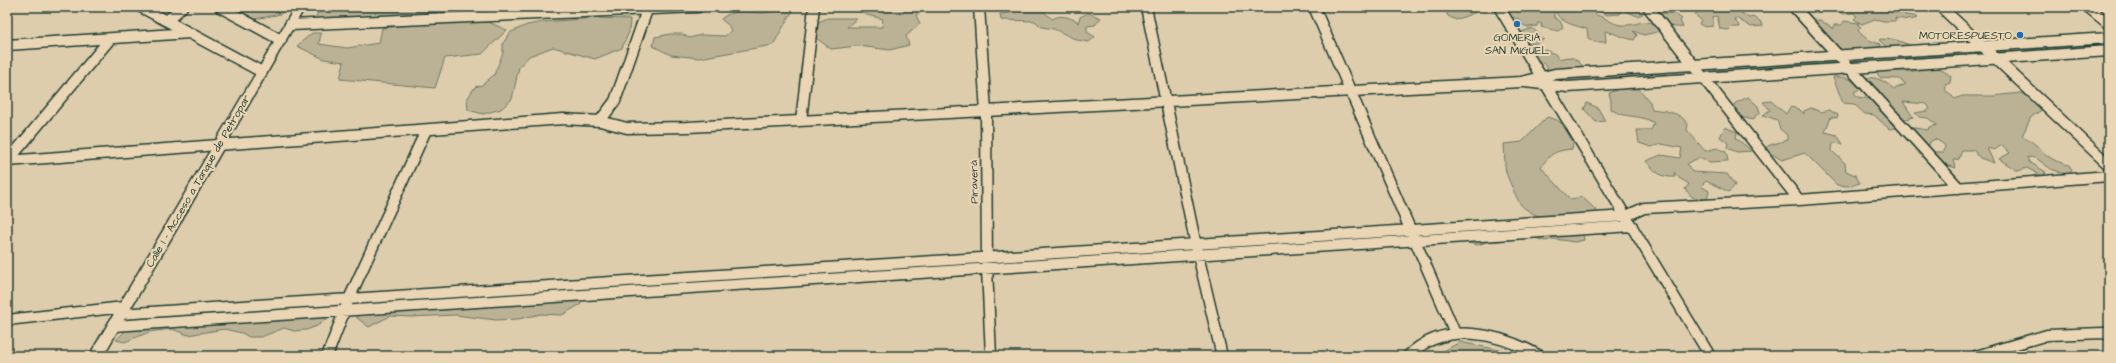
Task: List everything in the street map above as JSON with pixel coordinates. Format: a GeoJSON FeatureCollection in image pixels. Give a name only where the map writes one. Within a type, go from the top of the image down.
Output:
{"type":"FeatureCollection","features":[{"type":"Feature","properties":{"kind":"street"},"geometry":{"type":"LineString","coordinates":[[141,7],[262,72]]}},
{"type":"Feature","properties":{"kind":"street"},"geometry":{"type":"LineString","coordinates":[[167,21],[182,7]]}},
{"type":"Feature","properties":{"kind":"street"},"geometry":{"type":"LineString","coordinates":[[220,7],[281,40]]}},
{"type":"Feature","properties":{"kind":"street","name":"Calle 1 - Acceso a Tanque de Petropar"},"geometry":{"type":"LineString","coordinates":[[96,356],[300,7]]}},
{"type":"Feature","properties":{"kind":"street"},"geometry":{"type":"LineString","coordinates":[[290,25],[537,11],[698,7]]}},
{"type":"Feature","properties":{"kind":"street"},"geometry":{"type":"LineString","coordinates":[[801,121],[814,7]]}},
{"type":"Feature","properties":{"kind":"street","name":"Piraverá"},"geometry":{"type":"LineString","coordinates":[[979,7],[986,112],[987,263],[991,356]]}},
{"type":"Feature","properties":{"kind":"street"},"geometry":{"type":"LineString","coordinates":[[1146,7],[1196,249],[1222,356]]}},
{"type":"Feature","properties":{"kind":"street"},"geometry":{"type":"LineString","coordinates":[[1314,7],[1412,230],[1455,333]]}},
{"type":"Feature","properties":{"kind":"street"},"geometry":{"type":"LineString","coordinates":[[1499,7],[1710,356]]}},
{"type":"Feature","properties":{"kind":"street"},"geometry":{"type":"LineString","coordinates":[[1648,7],[1702,78],[1799,200]]}},
{"type":"Feature","properties":{"kind":"street"},"geometry":{"type":"LineString","coordinates":[[1794,7],[1959,188]]}},
{"type":"Feature","properties":{"kind":"street"},"geometry":{"type":"LineString","coordinates":[[1941,7],[2109,165]]}},
{"type":"Feature","properties":{"kind":"street"},"geometry":{"type":"LineString","coordinates":[[2088,7],[2109,24]]}},
{"type":"Feature","properties":{"kind":"street"},"geometry":{"type":"LineString","coordinates":[[600,122],[615,101],[648,8]]}},
{"type":"Feature","properties":{"kind":"street"},"geometry":{"type":"LineString","coordinates":[[7,45],[190,33]]}},
{"type":"Feature","properties":{"kind":"street"},"geometry":{"type":"LineString","coordinates":[[7,161],[563,119],[600,122],[627,128],[688,127],[986,112],[1166,100],[1522,82],[1555,74],[2109,38]]}},
{"type":"Feature","properties":{"kind":"street"},"geometry":{"type":"LineString","coordinates":[[7,161],[110,39]]}},
{"type":"Feature","properties":{"kind":"street"},"geometry":{"type":"LineString","coordinates":[[1522,82],[1547,86],[1568,87],[2109,51]]}},
{"type":"Feature","properties":{"kind":"street"},"geometry":{"type":"LineString","coordinates":[[327,356],[346,311],[349,299],[426,130]]}},
{"type":"Feature","properties":{"kind":"street"},"geometry":{"type":"LineString","coordinates":[[7,320],[346,311],[708,287],[987,263],[1196,249],[1412,230],[1626,216],[1644,208],[1799,200],[2109,176]]}},
{"type":"Feature","properties":{"kind":"street"},"geometry":{"type":"LineString","coordinates":[[1196,249],[1416,240],[1632,226]]}},
{"type":"Feature","properties":{"kind":"street"},"geometry":{"type":"LineString","coordinates":[[119,316],[349,299],[711,276],[987,263]]}},
{"type":"Feature","properties":{"kind":"street"},"geometry":{"type":"LineString","coordinates":[[708,287],[711,276]]}},
{"type":"Feature","properties":{"kind":"street"},"geometry":{"type":"LineString","coordinates":[[1408,356],[1412,351],[1431,339],[1455,333],[1483,334],[1512,342],[1540,356]]}},
{"type":"Feature","properties":{"kind":"street"},"geometry":{"type":"LineString","coordinates":[[1976,356],[2047,335],[2104,333],[2109,335]]}},
{"type":"Feature","properties":{"kind":"shaded area"},"geometry":{"type":"Polygon","coordinates":[[[249,7],[286,7],[281,14],[255,19],[242,12],[249,7]]]}},
{"type":"Feature","properties":{"kind":"shaded area"},"geometry":{"type":"Polygon","coordinates":[[[321,7],[436,7],[423,15],[314,20],[321,7]]]}},
{"type":"Feature","properties":{"kind":"shaded area"},"geometry":{"type":"Polygon","coordinates":[[[834,7],[874,7],[882,10],[889,7],[930,7],[916,15],[920,24],[906,36],[909,45],[890,50],[858,46],[831,49],[816,38],[813,24],[828,18],[857,18],[847,27],[882,27],[883,19],[867,15],[854,8],[833,10],[834,7]]]}},
{"type":"Feature","properties":{"kind":"shaded area"},"geometry":{"type":"Polygon","coordinates":[[[994,7],[1043,7],[1044,12],[1052,19],[1058,17],[1071,18],[1078,23],[1080,17],[1088,13],[1101,18],[1095,25],[1087,26],[1087,32],[1095,37],[1089,42],[1077,40],[1054,29],[1042,27],[1035,21],[1001,20],[1000,14],[1010,13],[1012,8],[996,9],[994,7]]]}},
{"type":"Feature","properties":{"kind":"shaded area"},"geometry":{"type":"Polygon","coordinates":[[[1444,7],[1472,7],[1476,12],[1456,20],[1448,16],[1444,7]]]}},
{"type":"Feature","properties":{"kind":"shaded area"},"geometry":{"type":"Polygon","coordinates":[[[1524,7],[1563,7],[1567,9],[1570,7],[1591,7],[1596,15],[1619,25],[1649,22],[1659,26],[1657,32],[1644,35],[1633,31],[1637,35],[1634,40],[1605,31],[1606,42],[1595,42],[1588,38],[1587,29],[1561,19],[1556,12],[1554,12],[1554,17],[1560,21],[1563,27],[1558,31],[1541,27],[1542,24],[1538,23],[1537,26],[1528,27],[1521,24],[1519,19],[1510,17],[1507,11],[1510,9],[1519,10],[1524,7]]]}},
{"type":"Feature","properties":{"kind":"shaded area"},"geometry":{"type":"Polygon","coordinates":[[[1600,7],[1636,7],[1643,14],[1637,16],[1621,9],[1620,14],[1607,15],[1599,11],[1600,7]]]}},
{"type":"Feature","properties":{"kind":"shaded area"},"geometry":{"type":"Polygon","coordinates":[[[1716,7],[1733,7],[1749,18],[1754,17],[1761,22],[1763,26],[1751,27],[1736,18],[1734,19],[1740,27],[1732,27],[1729,30],[1720,29],[1717,16],[1713,17],[1713,26],[1705,27],[1699,24],[1701,20],[1695,15],[1697,12],[1710,11],[1716,7]]]}},
{"type":"Feature","properties":{"kind":"shaded area"},"geometry":{"type":"Polygon","coordinates":[[[1830,7],[1905,7],[1910,10],[1904,13],[1905,15],[1914,16],[1917,18],[1911,20],[1895,18],[1896,21],[1883,21],[1875,19],[1862,24],[1854,19],[1857,16],[1853,13],[1843,14],[1830,7]]]}},
{"type":"Feature","properties":{"kind":"shaded area"},"geometry":{"type":"Polygon","coordinates":[[[793,10],[773,45],[699,58],[671,55],[653,46],[655,37],[670,34],[682,34],[689,38],[701,35],[725,36],[731,31],[729,26],[721,19],[731,13],[763,13],[793,10]]]}},
{"type":"Feature","properties":{"kind":"shaded area"},"geometry":{"type":"Polygon","coordinates":[[[1662,13],[1675,14],[1682,19],[1680,21],[1683,27],[1675,27],[1667,24],[1660,16],[1662,13]]]}},
{"type":"Feature","properties":{"kind":"shaded area"},"geometry":{"type":"Polygon","coordinates":[[[595,18],[630,19],[629,32],[622,48],[595,59],[553,47],[529,56],[519,67],[512,99],[501,109],[483,114],[468,110],[467,99],[475,87],[482,85],[494,75],[503,53],[503,43],[511,32],[527,25],[543,22],[595,18]]]}},
{"type":"Feature","properties":{"kind":"shaded area"},"geometry":{"type":"Polygon","coordinates":[[[1820,20],[1834,29],[1834,25],[1842,25],[1844,21],[1859,23],[1858,25],[1861,27],[1858,30],[1860,33],[1868,39],[1880,44],[1881,48],[1851,53],[1837,49],[1835,45],[1828,41],[1810,21],[1820,20]]]}},
{"type":"Feature","properties":{"kind":"shaded area"},"geometry":{"type":"Polygon","coordinates":[[[437,22],[488,22],[507,30],[482,54],[445,58],[435,88],[340,79],[344,62],[324,59],[297,46],[312,33],[321,33],[319,44],[347,48],[379,43],[382,28],[437,22]]]}},
{"type":"Feature","properties":{"kind":"shaded area"},"geometry":{"type":"Polygon","coordinates":[[[1532,28],[1544,39],[1540,42],[1528,44],[1522,41],[1516,34],[1532,28]]]}},
{"type":"Feature","properties":{"kind":"shaded area"},"geometry":{"type":"Polygon","coordinates":[[[1879,40],[1896,40],[1915,47],[1888,48],[1879,40]]]}},
{"type":"Feature","properties":{"kind":"shaded area"},"geometry":{"type":"Polygon","coordinates":[[[1542,49],[1555,54],[1559,59],[1567,57],[1573,58],[1584,68],[1555,71],[1548,69],[1531,55],[1533,51],[1542,49]]]}},
{"type":"Feature","properties":{"kind":"shaded area"},"geometry":{"type":"Polygon","coordinates":[[[1976,51],[1980,56],[1973,57],[1965,54],[1962,60],[1946,56],[1905,61],[1902,56],[1976,51]]]}},
{"type":"Feature","properties":{"kind":"shaded area"},"geometry":{"type":"Polygon","coordinates":[[[1820,58],[1834,61],[1838,65],[1784,70],[1773,68],[1768,72],[1709,76],[1700,67],[1739,65],[1750,68],[1759,64],[1820,58]]]}},
{"type":"Feature","properties":{"kind":"shaded area"},"geometry":{"type":"Polygon","coordinates":[[[1937,67],[1951,76],[1950,83],[1945,85],[1946,91],[1955,99],[1962,96],[1992,96],[2021,93],[2034,99],[2043,109],[2031,117],[2022,136],[2035,144],[2048,156],[2069,165],[2072,170],[2069,175],[2051,169],[2036,158],[2027,157],[2029,162],[2046,172],[2042,176],[2027,168],[2018,171],[1999,159],[2010,153],[2002,145],[1994,150],[1987,148],[1994,163],[1980,158],[1973,150],[1962,150],[1959,159],[1954,160],[1956,168],[1943,164],[1934,152],[1944,152],[1945,145],[1935,139],[1930,142],[1929,145],[1925,144],[1908,127],[1928,130],[1929,127],[1937,125],[1928,118],[1919,117],[1915,113],[1930,109],[1927,104],[1903,102],[1913,117],[1903,120],[1882,98],[1879,90],[1863,78],[1880,80],[1894,89],[1906,84],[1899,79],[1881,78],[1878,75],[1878,71],[1914,71],[1937,67]]]}},
{"type":"Feature","properties":{"kind":"shaded area"},"geometry":{"type":"Polygon","coordinates":[[[1656,71],[1666,73],[1671,77],[1585,85],[1555,82],[1561,77],[1602,76],[1637,72],[1649,74],[1656,71]]]}},
{"type":"Feature","properties":{"kind":"shaded area"},"geometry":{"type":"Polygon","coordinates":[[[1833,77],[1845,78],[1854,82],[1860,89],[1854,92],[1857,97],[1872,99],[1896,128],[1889,129],[1874,115],[1865,114],[1854,104],[1843,103],[1833,77]]]}},
{"type":"Feature","properties":{"kind":"shaded area"},"geometry":{"type":"Polygon","coordinates":[[[1621,88],[1639,89],[1650,102],[1652,109],[1672,113],[1685,120],[1688,124],[1687,130],[1705,151],[1717,148],[1726,152],[1728,161],[1710,162],[1698,158],[1687,164],[1692,172],[1727,174],[1735,185],[1729,192],[1706,181],[1701,186],[1709,191],[1707,200],[1692,197],[1685,189],[1689,184],[1679,178],[1674,172],[1675,177],[1670,177],[1659,174],[1652,168],[1646,161],[1661,155],[1680,158],[1682,148],[1662,144],[1651,147],[1639,143],[1637,130],[1651,130],[1654,123],[1643,118],[1622,114],[1611,109],[1609,93],[1621,88]]]}},
{"type":"Feature","properties":{"kind":"shaded area"},"geometry":{"type":"Polygon","coordinates":[[[1748,97],[1758,106],[1760,113],[1757,114],[1753,120],[1741,117],[1734,104],[1748,97]]]}},
{"type":"Feature","properties":{"kind":"shaded area"},"geometry":{"type":"Polygon","coordinates":[[[1771,101],[1786,114],[1790,107],[1799,109],[1804,114],[1804,111],[1811,108],[1821,112],[1829,110],[1838,115],[1837,118],[1831,117],[1825,132],[1837,135],[1843,144],[1833,143],[1832,151],[1845,163],[1846,171],[1855,175],[1860,183],[1849,186],[1837,185],[1805,153],[1782,160],[1763,149],[1770,145],[1787,140],[1787,135],[1780,129],[1777,120],[1763,115],[1770,110],[1763,102],[1771,101]]]}},
{"type":"Feature","properties":{"kind":"shaded area"},"geometry":{"type":"Polygon","coordinates":[[[1587,103],[1598,108],[1605,121],[1596,122],[1584,109],[1587,103]]]}},
{"type":"Feature","properties":{"kind":"shaded area"},"geometry":{"type":"Polygon","coordinates":[[[1547,117],[1557,120],[1575,133],[1572,149],[1557,152],[1550,156],[1541,167],[1570,199],[1582,197],[1597,211],[1589,215],[1569,220],[1549,219],[1530,212],[1518,201],[1505,169],[1504,144],[1522,142],[1547,117]]]}},
{"type":"Feature","properties":{"kind":"shaded area"},"geometry":{"type":"Polygon","coordinates":[[[1725,127],[1737,132],[1736,138],[1752,151],[1737,152],[1727,148],[1728,143],[1720,137],[1725,127]]]}},
{"type":"Feature","properties":{"kind":"shaded area"},"geometry":{"type":"Polygon","coordinates":[[[1515,227],[1536,231],[1583,233],[1584,240],[1575,242],[1554,239],[1545,241],[1535,238],[1486,242],[1478,245],[1468,243],[1458,238],[1463,233],[1472,229],[1499,232],[1515,227]]]}},
{"type":"Feature","properties":{"kind":"shaded area"},"geometry":{"type":"Polygon","coordinates":[[[495,288],[532,296],[553,288],[572,291],[581,304],[562,315],[541,314],[518,319],[496,320],[455,315],[411,317],[390,316],[369,327],[357,318],[358,302],[457,294],[475,297],[495,288]]]}},
{"type":"Feature","properties":{"kind":"shaded area"},"geometry":{"type":"Polygon","coordinates":[[[273,305],[283,307],[289,311],[322,307],[327,319],[317,326],[306,330],[294,331],[284,328],[261,337],[249,337],[242,333],[224,329],[188,335],[172,329],[149,332],[125,342],[116,340],[132,324],[156,315],[176,317],[222,310],[227,312],[240,312],[262,309],[273,305]]]}},
{"type":"Feature","properties":{"kind":"shaded area"},"geometry":{"type":"Polygon","coordinates":[[[1460,342],[1514,353],[1517,356],[1435,356],[1460,342]]]}},
{"type":"Feature","properties":{"kind":"place","name":"GOMERIA SAN MIGUEL"},"geometry":{"type":"Point","coordinates":[1517,24]}},
{"type":"Feature","properties":{"kind":"place","name":"MOTORESPUESTO"},"geometry":{"type":"Point","coordinates":[2020,35]}}]}
